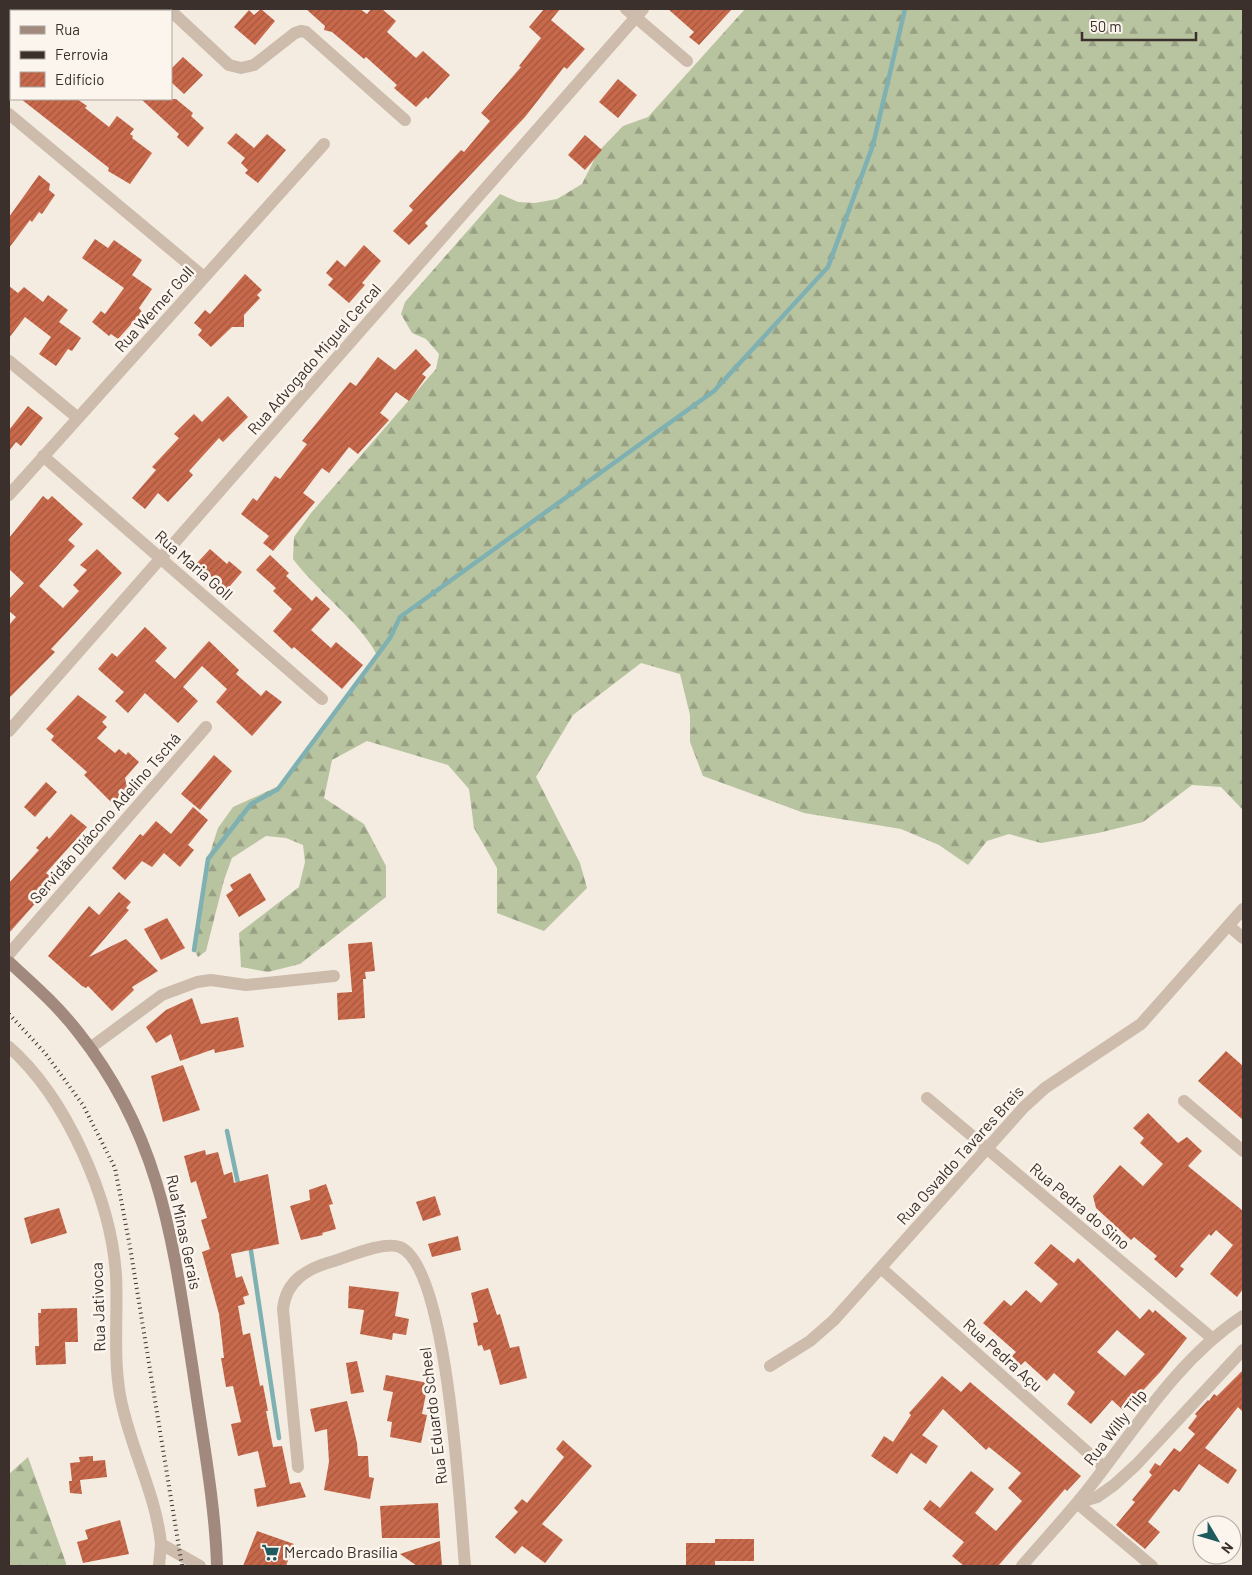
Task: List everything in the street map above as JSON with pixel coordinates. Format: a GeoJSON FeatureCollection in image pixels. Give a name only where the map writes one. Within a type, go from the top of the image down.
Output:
{"type":"FeatureCollection","features":[{"type":"Feature","properties":{"kind":"main road","name":"Rua Minas Gerais"},"geometry":{"type":"LineString","coordinates":[[9,962],[45,996],[90,1048],[119,1092],[152,1166],[170,1227],[211,1495],[219,1563]]}},
{"type":"Feature","properties":{"kind":"street"},"geometry":{"type":"LineString","coordinates":[[635,11],[687,61]]}},
{"type":"Feature","properties":{"kind":"street","name":"Rua Advogado Miguel Cercal"},"geometry":{"type":"LineString","coordinates":[[9,730],[635,11]]}},
{"type":"Feature","properties":{"kind":"street"},"geometry":{"type":"LineString","coordinates":[[172,12],[229,65],[241,68],[254,65],[294,34],[301,31],[306,32],[405,120]]}},
{"type":"Feature","properties":{"kind":"street"},"geometry":{"type":"LineString","coordinates":[[9,114],[204,277]]}},
{"type":"Feature","properties":{"kind":"street","name":"Rua Werner Goll"},"geometry":{"type":"LineString","coordinates":[[9,495],[324,144]]}},
{"type":"Feature","properties":{"kind":"street"},"geometry":{"type":"LineString","coordinates":[[9,361],[78,418]]}},
{"type":"Feature","properties":{"kind":"street","name":"Rua Maria Goll"},"geometry":{"type":"LineString","coordinates":[[44,456],[322,699]]}},
{"type":"Feature","properties":{"kind":"street","name":"Servidão Diácono Adelino Tschá"},"geometry":{"type":"LineString","coordinates":[[9,954],[206,727]]}},
{"type":"Feature","properties":{"kind":"street","name":"Rua Osvaldo Tavares Breis"},"geometry":{"type":"LineString","coordinates":[[770,1366],[821,1333],[1012,1119],[1045,1088],[1141,1024],[1243,909]]}},
{"type":"Feature","properties":{"kind":"street"},"geometry":{"type":"LineString","coordinates":[[1229,926],[1243,938]]}},
{"type":"Feature","properties":{"kind":"street"},"geometry":{"type":"LineString","coordinates":[[90,1048],[162,995],[197,982],[211,980],[246,985],[334,976]]}},
{"type":"Feature","properties":{"kind":"street","name":"Rua Jativoca"},"geometry":{"type":"LineString","coordinates":[[9,1047],[24,1060],[57,1106],[86,1162],[105,1218],[116,1272],[115,1344],[119,1393],[130,1442],[156,1516],[161,1544],[159,1566]]}},
{"type":"Feature","properties":{"kind":"street","name":"Rua Pedra do Sino"},"geometry":{"type":"LineString","coordinates":[[927,1098],[1213,1339]]}},
{"type":"Feature","properties":{"kind":"street"},"geometry":{"type":"LineString","coordinates":[[1184,1100],[1243,1151]]}},
{"type":"Feature","properties":{"kind":"street","name":"Rua Eduardo Scheel"},"geometry":{"type":"LineString","coordinates":[[298,1468],[283,1309],[284,1296],[296,1280],[313,1266],[387,1245],[400,1247],[409,1254],[418,1269],[432,1307],[445,1360],[465,1566]]}},
{"type":"Feature","properties":{"kind":"street","name":"Rua Pedra Açu"},"geometry":{"type":"LineString","coordinates":[[881,1268],[1104,1466]]}},
{"type":"Feature","properties":{"kind":"street","name":"Rua Willy Tilp"},"geometry":{"type":"LineString","coordinates":[[1022,1566],[1077,1503],[1176,1376],[1213,1339],[1243,1316]]}},
{"type":"Feature","properties":{"kind":"street"},"geometry":{"type":"LineString","coordinates":[[1077,1503],[1097,1497],[1122,1478],[1220,1378],[1243,1350]]}},
{"type":"Feature","properties":{"kind":"street"},"geometry":{"type":"LineString","coordinates":[[1077,1503],[1152,1566]]}},
{"type":"Feature","properties":{"kind":"street"},"geometry":{"type":"LineString","coordinates":[[161,1544],[200,1566]]}},
{"type":"Feature","properties":{"kind":"green space"},"geometry":{"type":"Polygon","coordinates":[[[745,9],[1243,9],[1243,810],[1221,787],[1192,785],[1143,822],[1098,833],[1041,843],[1009,834],[987,841],[968,865],[939,845],[901,829],[804,813],[703,776],[690,742],[690,715],[680,674],[641,663],[573,715],[536,777],[580,863],[587,888],[544,931],[497,913],[497,868],[474,828],[469,789],[448,765],[367,741],[332,760],[324,798],[364,824],[386,866],[386,897],[300,964],[268,972],[241,967],[239,933],[299,887],[305,862],[303,845],[286,838],[266,836],[232,858],[224,880],[206,951],[198,957],[194,950],[208,859],[218,828],[233,807],[281,785],[377,655],[360,631],[293,559],[294,537],[311,513],[436,369],[439,354],[426,339],[412,333],[401,314],[405,302],[500,194],[518,202],[535,203],[557,199],[582,184],[598,152],[623,126],[648,117],[745,9]]]}},
{"type":"Feature","properties":{"kind":"green space"},"geometry":{"type":"Polygon","coordinates":[[[28,1457],[66,1566],[9,1566],[9,1474],[28,1457]]]}},
{"type":"Feature","properties":{"kind":"building"},"geometry":{"type":"Polygon","coordinates":[[[261,9],[275,21],[255,45],[234,27],[249,10],[254,15],[261,9]]]}},
{"type":"Feature","properties":{"kind":"building"},"geometry":{"type":"Polygon","coordinates":[[[306,9],[360,9],[367,14],[371,9],[382,9],[396,21],[387,32],[416,58],[423,51],[450,75],[428,99],[426,97],[416,107],[394,88],[397,85],[366,57],[364,59],[332,32],[324,30],[325,26],[306,9]]]}},
{"type":"Feature","properties":{"kind":"building"},"geometry":{"type":"Polygon","coordinates":[[[544,9],[560,9],[551,20],[585,49],[567,69],[564,67],[525,117],[425,223],[428,226],[409,245],[393,231],[413,210],[409,206],[461,150],[464,152],[490,121],[481,113],[521,67],[519,66],[541,38],[529,27],[544,9]]]}},
{"type":"Feature","properties":{"kind":"building"},"geometry":{"type":"Polygon","coordinates":[[[668,9],[732,9],[699,45],[689,37],[694,32],[668,9]]]}},
{"type":"Feature","properties":{"kind":"building"},"geometry":{"type":"Polygon","coordinates":[[[183,57],[203,75],[184,94],[172,83],[172,68],[183,57]]]}},
{"type":"Feature","properties":{"kind":"building"},"geometry":{"type":"Polygon","coordinates":[[[618,79],[637,95],[618,118],[599,102],[618,79]]]}},
{"type":"Feature","properties":{"kind":"building"},"geometry":{"type":"Polygon","coordinates":[[[176,99],[193,113],[191,116],[204,128],[188,147],[177,137],[179,134],[142,100],[176,99]]]}},
{"type":"Feature","properties":{"kind":"building"},"geometry":{"type":"Polygon","coordinates":[[[22,100],[78,100],[87,106],[85,108],[109,127],[117,116],[134,129],[130,134],[133,136],[132,138],[152,153],[130,184],[108,171],[109,168],[22,100]]]}},
{"type":"Feature","properties":{"kind":"building"},"geometry":{"type":"Polygon","coordinates":[[[236,133],[254,148],[267,134],[286,150],[258,183],[245,173],[248,170],[241,163],[245,158],[227,143],[236,133]]]}},
{"type":"Feature","properties":{"kind":"building"},"geometry":{"type":"Polygon","coordinates":[[[585,135],[602,150],[585,170],[568,155],[585,135]]]}},
{"type":"Feature","properties":{"kind":"building"},"geometry":{"type":"Polygon","coordinates":[[[39,175],[50,184],[49,190],[55,195],[42,214],[39,212],[32,222],[30,220],[9,248],[9,217],[39,175]]]}},
{"type":"Feature","properties":{"kind":"building"},"geometry":{"type":"Polygon","coordinates":[[[95,239],[108,248],[114,240],[142,260],[132,275],[152,289],[139,308],[142,312],[118,339],[111,334],[109,336],[92,322],[101,311],[105,314],[124,288],[82,258],[95,239]]]}},
{"type":"Feature","properties":{"kind":"building"},"geometry":{"type":"Polygon","coordinates":[[[364,245],[381,261],[362,283],[365,285],[349,303],[328,285],[333,279],[326,273],[337,260],[345,267],[364,245]]]}},
{"type":"Feature","properties":{"kind":"building"},"geometry":{"type":"Polygon","coordinates":[[[245,274],[262,290],[257,295],[260,298],[244,315],[244,327],[232,327],[211,347],[198,335],[202,330],[194,323],[205,310],[210,314],[245,274]]]}},
{"type":"Feature","properties":{"kind":"building"},"geometry":{"type":"Polygon","coordinates":[[[9,286],[18,293],[24,287],[43,302],[48,295],[68,310],[59,322],[81,338],[72,351],[68,349],[56,366],[39,354],[51,337],[25,317],[9,338],[9,286]]]}},
{"type":"Feature","properties":{"kind":"building"},"geometry":{"type":"Polygon","coordinates":[[[416,349],[431,365],[422,374],[426,377],[409,401],[396,392],[380,413],[389,420],[358,454],[349,447],[329,473],[322,468],[303,493],[315,502],[273,551],[263,543],[269,536],[241,514],[253,498],[257,501],[275,476],[280,479],[307,444],[302,441],[350,382],[356,386],[378,357],[395,370],[416,349]]]}},
{"type":"Feature","properties":{"kind":"building"},"geometry":{"type":"Polygon","coordinates":[[[228,396],[248,417],[223,442],[219,438],[189,471],[193,475],[168,502],[158,493],[145,509],[132,498],[156,470],[152,467],[179,438],[174,434],[194,414],[202,422],[228,396]]]}},
{"type":"Feature","properties":{"kind":"building"},"geometry":{"type":"Polygon","coordinates":[[[28,406],[43,418],[21,446],[16,442],[9,451],[9,430],[28,406]]]}},
{"type":"Feature","properties":{"kind":"building"},"geometry":{"type":"Polygon","coordinates":[[[43,496],[48,500],[52,496],[83,524],[68,540],[75,546],[39,586],[63,608],[79,591],[73,585],[87,570],[80,565],[97,549],[122,573],[51,649],[55,652],[9,698],[9,625],[16,617],[9,611],[9,599],[24,583],[9,569],[9,538],[43,496]]]}},
{"type":"Feature","properties":{"kind":"building"},"geometry":{"type":"Polygon","coordinates":[[[210,549],[227,564],[229,561],[242,572],[224,593],[211,581],[214,579],[197,563],[210,549]]]}},
{"type":"Feature","properties":{"kind":"building"},"geometry":{"type":"Polygon","coordinates":[[[270,555],[289,573],[286,576],[312,601],[316,596],[330,609],[311,630],[331,648],[336,642],[363,665],[342,689],[294,647],[292,649],[273,631],[292,609],[273,591],[276,588],[256,570],[270,555]]]}},
{"type":"Feature","properties":{"kind":"building"},"geometry":{"type":"Polygon","coordinates":[[[145,627],[167,648],[155,661],[175,679],[209,641],[239,670],[236,674],[261,696],[266,690],[282,702],[252,736],[216,702],[227,689],[202,666],[183,687],[198,701],[178,723],[145,693],[128,713],[115,701],[124,692],[98,669],[112,653],[117,657],[145,627]]]}},
{"type":"Feature","properties":{"kind":"building"},"geometry":{"type":"Polygon","coordinates":[[[78,695],[107,717],[102,722],[107,727],[97,738],[115,753],[119,749],[126,755],[128,752],[139,762],[125,778],[129,797],[121,794],[113,804],[84,775],[87,772],[51,740],[54,736],[46,729],[78,695]]]}},
{"type":"Feature","properties":{"kind":"building"},"geometry":{"type":"Polygon","coordinates":[[[214,755],[232,771],[200,810],[181,794],[214,755]]]}},
{"type":"Feature","properties":{"kind":"building"},"geometry":{"type":"Polygon","coordinates":[[[46,782],[57,792],[35,817],[24,807],[46,782]]]}},
{"type":"Feature","properties":{"kind":"building"},"geometry":{"type":"Polygon","coordinates":[[[193,807],[208,820],[188,845],[194,850],[180,867],[164,853],[152,867],[142,861],[125,880],[112,868],[140,834],[143,836],[156,821],[171,834],[193,807]]]}},
{"type":"Feature","properties":{"kind":"building"},"geometry":{"type":"Polygon","coordinates":[[[71,814],[87,827],[46,873],[55,881],[9,933],[9,883],[39,850],[36,848],[47,836],[49,839],[71,814]]]}},
{"type":"Feature","properties":{"kind":"building"},"geometry":{"type":"Polygon","coordinates":[[[250,873],[266,900],[239,917],[226,895],[233,890],[230,885],[250,873]]]}},
{"type":"Feature","properties":{"kind":"building"},"geometry":{"type":"Polygon","coordinates":[[[119,892],[131,902],[126,908],[129,910],[89,957],[126,939],[158,971],[132,987],[134,990],[112,1011],[88,986],[86,988],[82,986],[48,956],[89,906],[99,915],[119,892]]]}},
{"type":"Feature","properties":{"kind":"building"},"geometry":{"type":"Polygon","coordinates":[[[167,918],[185,948],[161,960],[144,929],[167,918]]]}},
{"type":"Feature","properties":{"kind":"building"},"geometry":{"type":"Polygon","coordinates":[[[372,942],[375,971],[365,972],[366,979],[363,979],[365,1018],[338,1020],[337,993],[352,992],[348,944],[372,942]]]}},
{"type":"Feature","properties":{"kind":"building"},"geometry":{"type":"Polygon","coordinates":[[[192,998],[201,1024],[238,1017],[244,1047],[215,1053],[214,1049],[180,1061],[171,1034],[156,1043],[146,1027],[166,1010],[192,998]]]}},
{"type":"Feature","properties":{"kind":"building"},"geometry":{"type":"Polygon","coordinates":[[[1226,1051],[1243,1066],[1243,1120],[1198,1081],[1226,1051]]]}},
{"type":"Feature","properties":{"kind":"building"},"geometry":{"type":"Polygon","coordinates":[[[183,1065],[200,1110],[163,1122],[151,1076],[183,1065]]]}},
{"type":"Feature","properties":{"kind":"building"},"geometry":{"type":"Polygon","coordinates":[[[1148,1113],[1178,1143],[1187,1137],[1202,1151],[1188,1166],[1243,1211],[1243,1289],[1237,1297],[1210,1274],[1233,1245],[1216,1230],[1211,1236],[1209,1234],[1180,1266],[1184,1269],[1176,1278],[1154,1259],[1157,1256],[1134,1237],[1131,1240],[1096,1208],[1093,1196],[1120,1165],[1143,1186],[1163,1164],[1140,1143],[1144,1138],[1133,1128],[1148,1113]]]}},
{"type":"Feature","properties":{"kind":"building"},"geometry":{"type":"Polygon","coordinates":[[[205,1150],[206,1155],[218,1152],[224,1175],[232,1172],[234,1183],[268,1174],[279,1244],[231,1254],[236,1278],[242,1276],[249,1295],[243,1297],[245,1304],[238,1306],[243,1335],[250,1333],[260,1386],[263,1385],[273,1447],[282,1446],[290,1484],[300,1482],[306,1497],[257,1507],[254,1489],[266,1487],[258,1451],[238,1456],[231,1424],[241,1422],[233,1386],[226,1387],[221,1358],[224,1358],[219,1314],[202,1252],[210,1249],[201,1220],[207,1218],[196,1181],[191,1183],[184,1156],[205,1150]]]}},
{"type":"Feature","properties":{"kind":"building"},"geometry":{"type":"Polygon","coordinates":[[[326,1184],[333,1204],[329,1205],[336,1229],[322,1233],[323,1235],[301,1240],[290,1206],[310,1200],[309,1190],[326,1184]]]}},
{"type":"Feature","properties":{"kind":"building"},"geometry":{"type":"Polygon","coordinates":[[[435,1196],[441,1215],[423,1221],[416,1202],[435,1196]]]}},
{"type":"Feature","properties":{"kind":"building"},"geometry":{"type":"Polygon","coordinates":[[[59,1208],[67,1233],[31,1244],[24,1218],[59,1208]]]}},
{"type":"Feature","properties":{"kind":"building"},"geometry":{"type":"Polygon","coordinates":[[[458,1236],[461,1250],[432,1257],[428,1244],[458,1236]]]}},
{"type":"Feature","properties":{"kind":"building"},"geometry":{"type":"Polygon","coordinates":[[[1051,1244],[1074,1263],[1078,1258],[1140,1319],[1149,1309],[1153,1313],[1155,1310],[1187,1338],[1161,1371],[1124,1411],[1112,1400],[1091,1424],[1067,1404],[1075,1392],[1054,1373],[1047,1381],[1025,1361],[1021,1365],[1012,1356],[1016,1352],[983,1323],[1004,1300],[1011,1306],[1026,1290],[1041,1303],[1058,1284],[1034,1263],[1051,1244]],[[1117,1330],[1097,1352],[1125,1376],[1145,1354],[1117,1330]]]}},
{"type":"Feature","properties":{"kind":"building"},"geometry":{"type":"Polygon","coordinates":[[[349,1286],[399,1292],[395,1316],[409,1319],[406,1335],[393,1333],[392,1340],[360,1334],[364,1310],[348,1308],[349,1286]]]}},
{"type":"Feature","properties":{"kind":"building"},"geometry":{"type":"Polygon","coordinates":[[[488,1288],[497,1315],[500,1314],[510,1348],[519,1346],[527,1378],[500,1385],[490,1349],[484,1351],[482,1345],[478,1346],[473,1323],[478,1322],[471,1293],[488,1288]]]}},
{"type":"Feature","properties":{"kind":"building"},"geometry":{"type":"Polygon","coordinates":[[[77,1308],[78,1342],[65,1342],[66,1364],[36,1365],[35,1346],[39,1346],[38,1313],[41,1313],[41,1309],[77,1308]]]}},
{"type":"Feature","properties":{"kind":"building"},"geometry":{"type":"Polygon","coordinates":[[[357,1361],[364,1392],[351,1394],[346,1363],[357,1361]]]}},
{"type":"Feature","properties":{"kind":"building"},"geometry":{"type":"Polygon","coordinates":[[[1243,1370],[1243,1412],[1238,1407],[1205,1448],[1237,1470],[1228,1484],[1199,1464],[1179,1492],[1174,1489],[1148,1522],[1160,1532],[1145,1549],[1116,1525],[1135,1502],[1132,1500],[1152,1475],[1149,1472],[1155,1463],[1160,1466],[1174,1448],[1180,1452],[1195,1434],[1188,1428],[1197,1416],[1195,1414],[1214,1394],[1217,1396],[1243,1370]]]}},
{"type":"Feature","properties":{"kind":"building"},"geometry":{"type":"Polygon","coordinates":[[[386,1375],[428,1383],[422,1414],[427,1415],[421,1443],[390,1437],[392,1422],[387,1421],[393,1392],[383,1390],[386,1375]]]}},
{"type":"Feature","properties":{"kind":"building"},"geometry":{"type":"Polygon","coordinates":[[[942,1376],[961,1392],[970,1382],[1081,1476],[1067,1491],[1065,1489],[998,1566],[964,1566],[952,1556],[964,1542],[923,1509],[930,1500],[940,1508],[971,1471],[994,1489],[975,1513],[996,1531],[1022,1501],[1008,1488],[1021,1473],[989,1447],[986,1450],[943,1409],[922,1435],[938,1446],[926,1464],[911,1453],[897,1474],[871,1456],[884,1436],[893,1442],[911,1415],[909,1413],[942,1376]]]}},
{"type":"Feature","properties":{"kind":"building"},"geometry":{"type":"Polygon","coordinates":[[[347,1401],[357,1443],[358,1456],[368,1456],[369,1477],[374,1478],[370,1499],[324,1490],[329,1462],[327,1429],[315,1432],[310,1409],[347,1401]]]}},
{"type":"Feature","properties":{"kind":"building"},"geometry":{"type":"Polygon","coordinates":[[[563,1440],[592,1466],[542,1524],[563,1540],[545,1563],[522,1546],[515,1554],[495,1537],[518,1512],[514,1508],[522,1499],[527,1503],[564,1457],[556,1449],[563,1440]]]}},
{"type":"Feature","properties":{"kind":"building"},"geometry":{"type":"Polygon","coordinates":[[[93,1456],[93,1461],[105,1460],[107,1477],[80,1480],[82,1494],[70,1493],[69,1481],[72,1481],[70,1463],[80,1462],[79,1457],[93,1456]]]}},
{"type":"Feature","properties":{"kind":"building"},"geometry":{"type":"Polygon","coordinates":[[[438,1503],[440,1538],[382,1538],[380,1506],[438,1503]]]}},
{"type":"Feature","properties":{"kind":"building"},"geometry":{"type":"Polygon","coordinates":[[[120,1520],[129,1554],[83,1563],[77,1542],[88,1539],[85,1530],[120,1520]]]}},
{"type":"Feature","properties":{"kind":"building","name":"Mercado Brasília"},"geometry":{"type":"Polygon","coordinates":[[[257,1531],[294,1544],[286,1566],[243,1566],[257,1531]]]}},
{"type":"Feature","properties":{"kind":"building"},"geometry":{"type":"Polygon","coordinates":[[[715,1539],[754,1539],[754,1561],[715,1561],[715,1566],[686,1566],[686,1543],[715,1543],[715,1539]]]}},
{"type":"Feature","properties":{"kind":"building"},"geometry":{"type":"Polygon","coordinates":[[[440,1541],[442,1566],[417,1566],[400,1554],[440,1541]]]}},
{"type":"Feature","properties":{"kind":"waterway"},"geometry":{"type":"LineString","coordinates":[[194,950],[208,859],[251,804],[278,789],[390,638],[400,617],[714,391],[828,267],[873,145],[905,9]]}},
{"type":"Feature","properties":{"kind":"waterway"},"geometry":{"type":"LineString","coordinates":[[227,1131],[239,1188]]}},
{"type":"Feature","properties":{"kind":"waterway"},"geometry":{"type":"LineString","coordinates":[[250,1244],[279,1438]]}},
{"type":"Feature","properties":{"kind":"railway"},"geometry":{"type":"LineString","coordinates":[[9,1014],[45,1053],[83,1105],[115,1168],[130,1247],[182,1566]]}},
{"type":"Feature","properties":{"kind":"place","name":"Mercado Brasília"},"geometry":{"type":"Point","coordinates":[270,1552]}}]}
